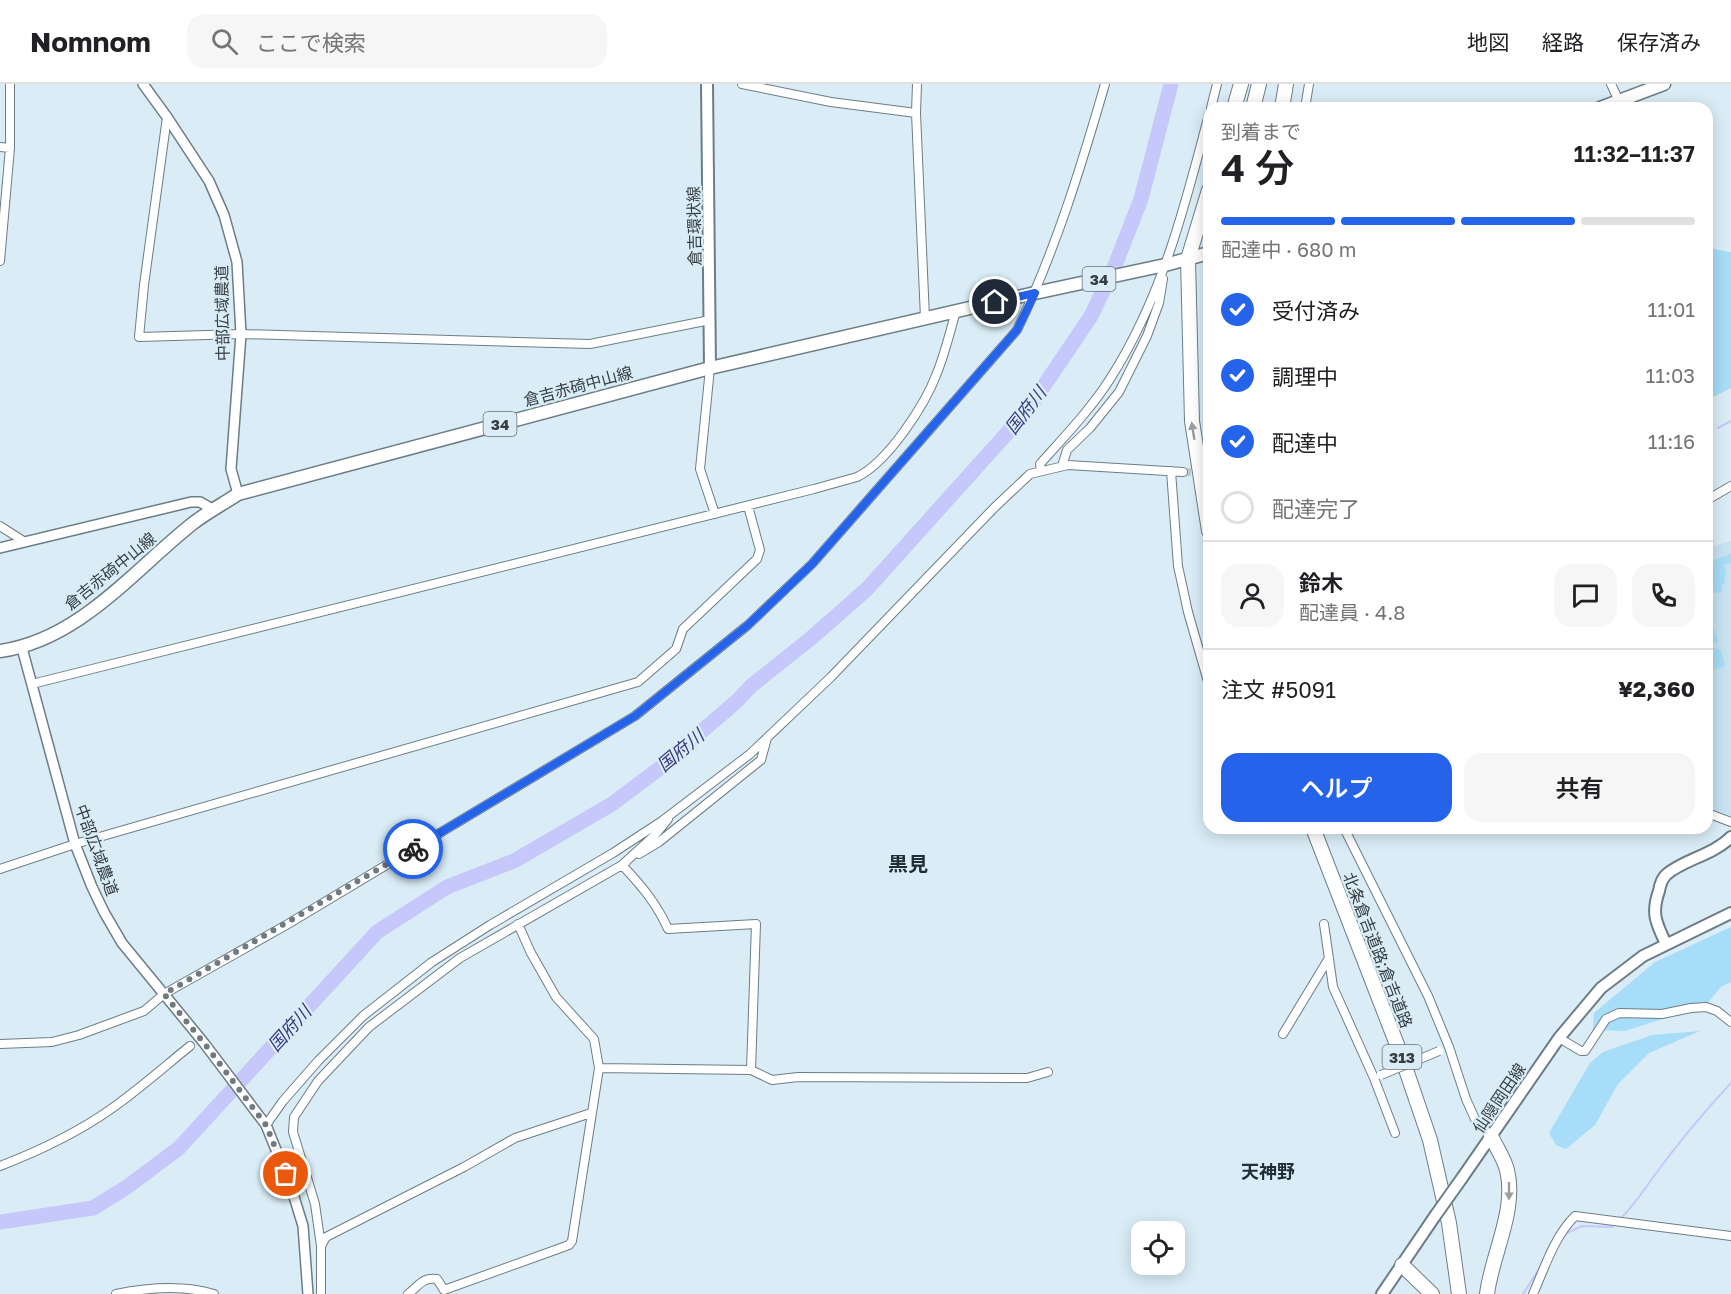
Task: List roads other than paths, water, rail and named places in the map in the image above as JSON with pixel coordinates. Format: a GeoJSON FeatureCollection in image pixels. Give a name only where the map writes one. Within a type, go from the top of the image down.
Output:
{"type":"FeatureCollection","features":[{"type":"Feature","properties":{"kind":"highway"},"geometry":{"type":"LineString","coordinates":[[1236,102],[1241,84]]}},
{"type":"Feature","properties":{"kind":"highway"},"geometry":{"type":"LineString","coordinates":[[1254,102],[1259,84]]}},
{"type":"Feature","properties":{"kind":"highway"},"geometry":{"type":"LineString","coordinates":[[1263,102],[1267,84]]}},
{"type":"Feature","properties":{"kind":"highway"},"geometry":{"type":"LineString","coordinates":[[1283,102],[1286,84]]}},
{"type":"Feature","properties":{"kind":"highway"},"geometry":{"type":"LineString","coordinates":[[1203,210],[1188,259],[1192,421],[1203,492]]}},
{"type":"Feature","properties":{"kind":"highway"},"geometry":{"type":"LineString","coordinates":[[1201,217],[1203,220]]}},
{"type":"Feature","properties":{"kind":"highway","name":"北条倉吉道路;倉吉道路"},"geometry":{"type":"LineString","coordinates":[[1315,834],[1401,1055],[1423,1119],[1439,1175],[1449,1223],[1459,1294]]}},
{"type":"Feature","properties":{"kind":"highway","name":"北条倉吉道路;倉吉道路"},"geometry":{"type":"LineString","coordinates":[[1323,834],[1409,1053],[1437,1138],[1457,1221],[1467,1294]]}},
{"type":"Feature","properties":{"kind":"highway"},"geometry":{"type":"LineString","coordinates":[[1487,1294],[1492,1263],[1509,1202],[1510,1185],[1507,1167],[1491,1136]]}},
{"type":"Feature","properties":{"kind":"highway"},"geometry":{"type":"LineString","coordinates":[[1402,1265],[1432,1294]]}},
{"type":"Feature","properties":{"kind":"main road","name":"倉吉環状線"},"geometry":{"type":"LineString","coordinates":[[707,84],[710,368]]}},
{"type":"Feature","properties":{"kind":"main road"},"geometry":{"type":"LineString","coordinates":[[1619,101],[1647,87],[1664,84]]}},
{"type":"Feature","properties":{"kind":"main road","name":"倉吉赤碕中山線"},"geometry":{"type":"LineString","coordinates":[[0,651],[22,648],[65,628],[112,594],[193,523],[238,494],[710,368],[1203,255]]}},
{"type":"Feature","properties":{"kind":"main road"},"geometry":{"type":"LineString","coordinates":[[1666,944],[1657,924],[1654,909],[1661,882],[1666,874],[1703,856],[1731,837]]}},
{"type":"Feature","properties":{"kind":"main road","name":"仙隠岡田線"},"geometry":{"type":"LineString","coordinates":[[1382,1294],[1558,1038],[1601,988],[1622,970],[1666,944],[1731,913]]}},
{"type":"Feature","properties":{"kind":"street"},"geometry":{"type":"LineString","coordinates":[[0,261],[10,148],[10,84]]}},
{"type":"Feature","properties":{"kind":"street","name":"中部広域農道"},"geometry":{"type":"LineString","coordinates":[[143,84],[209,181],[224,215],[237,262],[241,334],[231,469],[238,494]]}},
{"type":"Feature","properties":{"kind":"street"},"geometry":{"type":"LineString","coordinates":[[742,84],[831,102],[915,113]]}},
{"type":"Feature","properties":{"kind":"street"},"geometry":{"type":"LineString","coordinates":[[917,84],[915,113],[926,318]]}},
{"type":"Feature","properties":{"kind":"street"},"geometry":{"type":"LineString","coordinates":[[0,1044],[52,1042],[79,1035],[144,1011],[635,716],[748,625],[812,564],[1017,330],[1039,292],[1105,84]]}},
{"type":"Feature","properties":{"kind":"street"},"geometry":{"type":"LineString","coordinates":[[1212,102],[1217,84]]}},
{"type":"Feature","properties":{"kind":"street"},"geometry":{"type":"LineString","coordinates":[[1306,102],[1309,84]]}},
{"type":"Feature","properties":{"kind":"street"},"geometry":{"type":"LineString","coordinates":[[1611,84],[1619,101]]}},
{"type":"Feature","properties":{"kind":"street"},"geometry":{"type":"LineString","coordinates":[[167,117],[139,337],[241,334],[590,344],[710,320]]}},
{"type":"Feature","properties":{"kind":"street"},"geometry":{"type":"LineString","coordinates":[[1041,471],[1040,464],[1110,380],[1135,335],[1160,266],[1180,226],[1203,137]]}},
{"type":"Feature","properties":{"kind":"street"},"geometry":{"type":"LineString","coordinates":[[0,147],[10,148]]}},
{"type":"Feature","properties":{"kind":"street"},"geometry":{"type":"LineString","coordinates":[[1062,466],[1067,450],[1090,428],[1119,392],[1147,336],[1159,303],[1160,266]]}},
{"type":"Feature","properties":{"kind":"street"},"geometry":{"type":"LineString","coordinates":[[32,684],[748,506],[856,477],[863,474],[882,457],[922,406],[937,373],[956,311]]}},
{"type":"Feature","properties":{"kind":"street"},"geometry":{"type":"LineString","coordinates":[[710,368],[700,469],[715,514]]}},
{"type":"Feature","properties":{"kind":"street"},"geometry":{"type":"LineString","coordinates":[[266,1125],[283,1101],[318,1061],[363,1016],[432,962],[490,925],[614,853],[722,776],[767,738],[831,677],[994,508],[1030,474],[1062,466],[1183,472]]}},
{"type":"Feature","properties":{"kind":"street"},"geometry":{"type":"LineString","coordinates":[[1171,471],[1178,566],[1203,664]]}},
{"type":"Feature","properties":{"kind":"street"},"geometry":{"type":"LineString","coordinates":[[1713,496],[1731,486]]}},
{"type":"Feature","properties":{"kind":"street"},"geometry":{"type":"LineString","coordinates":[[0,548],[191,502],[200,502],[214,510]]}},
{"type":"Feature","properties":{"kind":"street"},"geometry":{"type":"LineString","coordinates":[[0,869],[75,844],[638,682],[676,649],[683,628],[757,559],[760,550],[748,506]]}},
{"type":"Feature","properties":{"kind":"street"},"geometry":{"type":"LineString","coordinates":[[0,526],[25,542]]}},
{"type":"Feature","properties":{"kind":"street","name":"中部広域農道"},"geometry":{"type":"LineString","coordinates":[[22,648],[75,844],[104,912],[122,943],[266,1125],[291,1187],[303,1226],[308,1294]]}},
{"type":"Feature","properties":{"kind":"street"},"geometry":{"type":"LineString","coordinates":[[321,1294],[321,1246],[315,1204],[292,1132],[294,1116],[318,1081],[369,1027],[460,958],[659,842],[761,760],[767,738]]}},
{"type":"Feature","properties":{"kind":"street"},"geometry":{"type":"LineString","coordinates":[[622,865],[655,835],[670,815]]}},
{"type":"Feature","properties":{"kind":"street"},"geometry":{"type":"LineString","coordinates":[[1713,815],[1731,822]]}},
{"type":"Feature","properties":{"kind":"street"},"geometry":{"type":"LineString","coordinates":[[1347,834],[1428,996],[1475,1119],[1491,1136]]}},
{"type":"Feature","properties":{"kind":"street"},"geometry":{"type":"LineString","coordinates":[[622,865],[654,902],[668,929],[756,924],[751,1070]]}},
{"type":"Feature","properties":{"kind":"street"},"geometry":{"type":"LineString","coordinates":[[408,1294],[420,1282],[429,1278],[437,1279],[445,1292],[569,1245],[572,1240],[599,1068],[594,1039],[556,997],[531,953],[518,924]]}},
{"type":"Feature","properties":{"kind":"street"},"geometry":{"type":"LineString","coordinates":[[1324,924],[1334,987],[1377,1076],[1395,1133]]}},
{"type":"Feature","properties":{"kind":"street"},"geometry":{"type":"LineString","coordinates":[[1283,1034],[1329,958]]}},
{"type":"Feature","properties":{"kind":"street"},"geometry":{"type":"LineString","coordinates":[[1558,1038],[1585,1051],[1606,1019],[1619,1013],[1662,1014],[1706,1007],[1717,1011],[1731,1022]]}},
{"type":"Feature","properties":{"kind":"street"},"geometry":{"type":"LineString","coordinates":[[0,1166],[76,1131],[111,1108],[190,1046]]}},
{"type":"Feature","properties":{"kind":"street"},"geometry":{"type":"LineString","coordinates":[[1377,1076],[1449,1047]]}},
{"type":"Feature","properties":{"kind":"street"},"geometry":{"type":"LineString","coordinates":[[599,1068],[751,1070],[772,1080],[798,1077],[1027,1078],[1048,1072]]}},
{"type":"Feature","properties":{"kind":"street"},"geometry":{"type":"LineString","coordinates":[[321,1246],[326,1237],[454,1172],[515,1138],[591,1113]]}},
{"type":"Feature","properties":{"kind":"street"},"geometry":{"type":"LineString","coordinates":[[1533,1294],[1558,1236],[1575,1216],[1731,1236]]}},
{"type":"Feature","properties":{"kind":"street"},"geometry":{"type":"LineString","coordinates":[[116,1294],[153,1289],[203,1291],[214,1294]]}},
{"type":"Feature","properties":{"kind":"waterway","name":"国府川"},"geometry":{"type":"LineString","coordinates":[[0,1222],[93,1208],[127,1187],[179,1148],[377,932],[447,887],[514,861],[612,804],[680,753],[751,686],[867,589],[1027,411],[1091,316],[1114,268],[1141,199],[1171,84]]}},
{"type":"Feature","properties":{"kind":"waterway"},"geometry":{"type":"LineString","coordinates":[[1718,428],[1731,421]]}},
{"type":"Feature","properties":{"kind":"waterway"},"geometry":{"type":"LineString","coordinates":[[1620,1219],[1701,1116],[1731,1083]]}},
{"type":"Feature","properties":{"kind":"waterway"},"geometry":{"type":"LineString","coordinates":[[1565,1234],[1582,1226],[1612,1227],[1616,1223]]}},
{"type":"Feature","properties":{"kind":"waterway"},"geometry":{"type":"LineString","coordinates":[[1523,1294],[1541,1266]]}},
{"type":"Feature","properties":{"kind":"tunnel"},"geometry":{"type":"LineString","coordinates":[[1183,472],[1203,473]]}},
{"type":"Feature","properties":{"kind":"district","name":"黒見"},"geometry":{"type":"Point","coordinates":[908,863]}},
{"type":"Feature","properties":{"kind":"district","name":"天神野"},"geometry":{"type":"Point","coordinates":[1268,1171]}}]}
